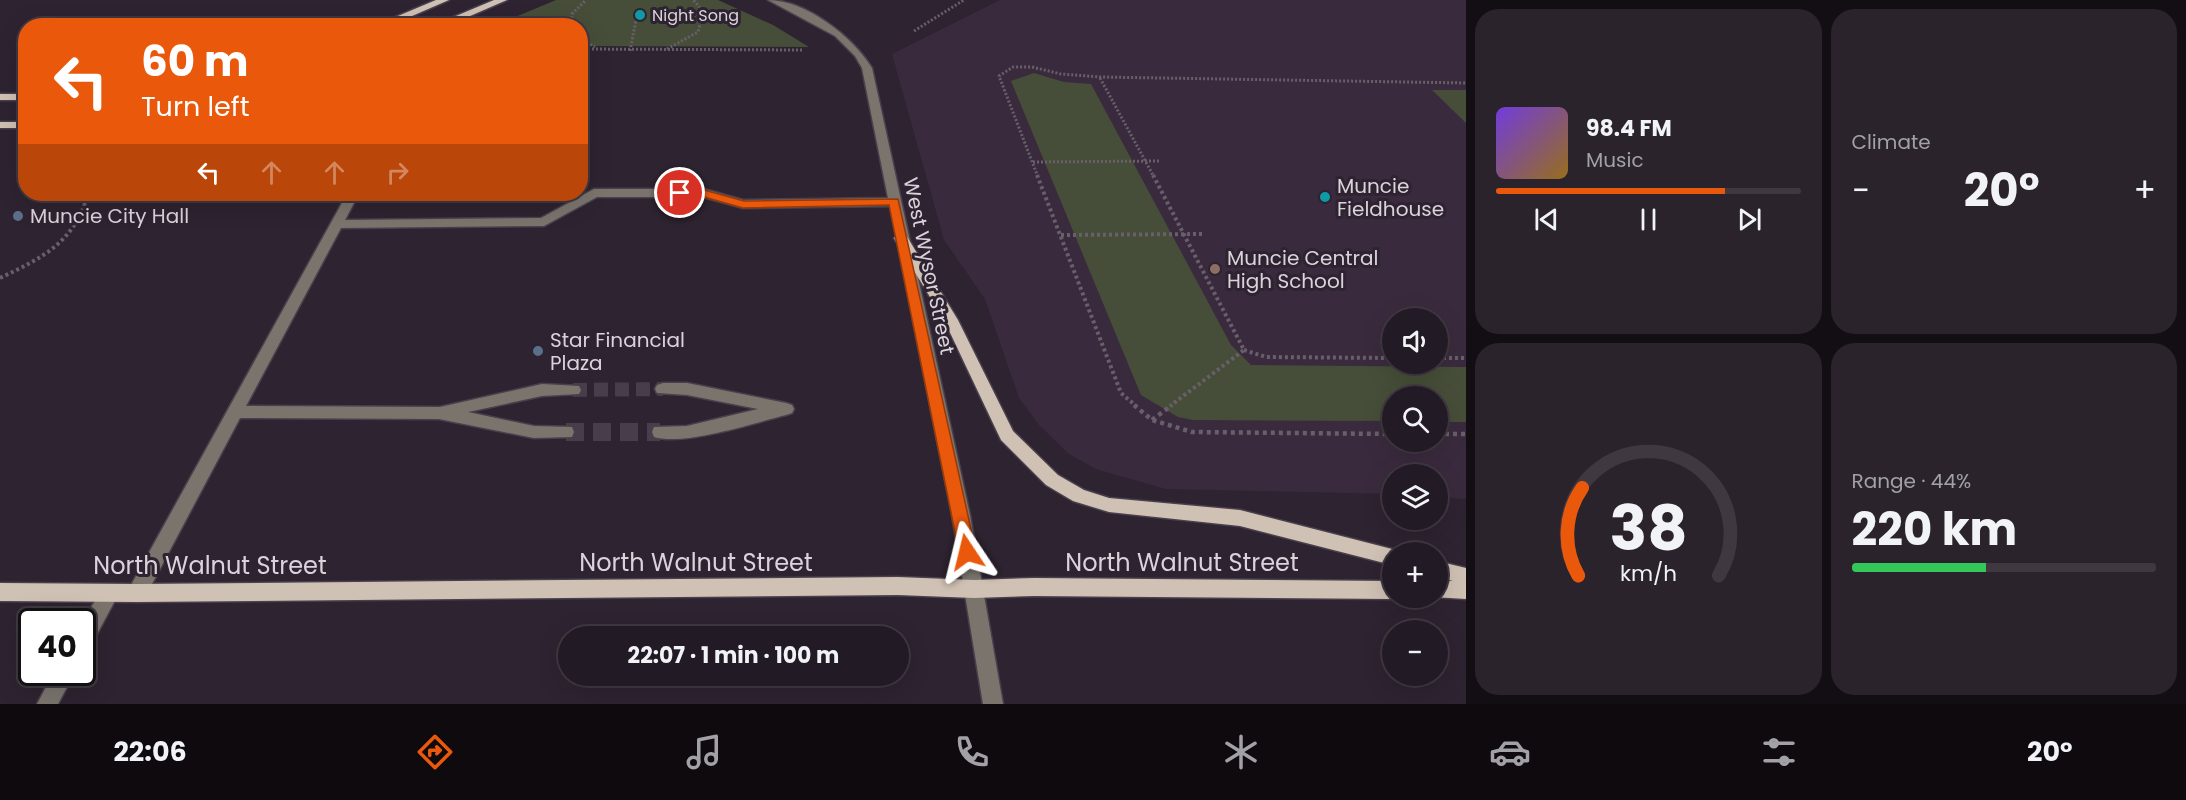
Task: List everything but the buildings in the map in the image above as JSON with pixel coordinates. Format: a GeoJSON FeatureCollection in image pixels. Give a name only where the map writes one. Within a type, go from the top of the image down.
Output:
{"type":"FeatureCollection","features":[{"type":"Feature","properties":{"kind":"main road"},"geometry":{"type":"LineString","coordinates":[[399,18],[444,0]]}},
{"type":"Feature","properties":{"kind":"main road"},"geometry":{"type":"LineString","coordinates":[[457,18],[502,0]]}},
{"type":"Feature","properties":{"kind":"main road"},"geometry":{"type":"LineString","coordinates":[[0,97],[18,98]]}},
{"type":"Feature","properties":{"kind":"main road"},"geometry":{"type":"LineString","coordinates":[[0,125],[18,125]]}},
{"type":"Feature","properties":{"kind":"main road"},"geometry":{"type":"LineString","coordinates":[[901,238],[951,320],[1007,435],[1052,480],[1079,496],[1109,505],[1240,518],[1382,554]]}},
{"type":"Feature","properties":{"kind":"main road"},"geometry":{"type":"LineString","coordinates":[[1448,572],[1466,576]]}},
{"type":"Feature","properties":{"kind":"main road","name":"North Walnut Street"},"geometry":{"type":"LineString","coordinates":[[0,592],[137,593],[898,586],[974,589],[1035,587],[1382,590]]}},
{"type":"Feature","properties":{"kind":"main road"},"geometry":{"type":"LineString","coordinates":[[1448,590],[1466,590]]}},
{"type":"Feature","properties":{"kind":"street","name":"West Wysor Street"},"geometry":{"type":"LineString","coordinates":[[773,0],[847,39],[858,51],[867,68],[961,515],[993,704]]}},
{"type":"Feature","properties":{"kind":"street"},"geometry":{"type":"LineString","coordinates":[[588,196],[594,193],[704,193],[743,204],[894,202]]}},
{"type":"Feature","properties":{"kind":"street"},"geometry":{"type":"LineString","coordinates":[[137,593],[350,201]]}},
{"type":"Feature","properties":{"kind":"street"},"geometry":{"type":"LineString","coordinates":[[337,224],[544,222],[580,201]]}},
{"type":"Feature","properties":{"kind":"street"},"geometry":{"type":"LineString","coordinates":[[660,432],[687,432],[786,410],[687,389],[663,389]]}},
{"type":"Feature","properties":{"kind":"street"},"geometry":{"type":"LineString","coordinates":[[439,413],[542,390],[573,390]]}},
{"type":"Feature","properties":{"kind":"street"},"geometry":{"type":"LineString","coordinates":[[236,412],[439,413],[534,432],[566,432]]}},
{"type":"Feature","properties":{"kind":"street"},"geometry":{"type":"LineString","coordinates":[[96,617],[110,592]]}},
{"type":"Feature","properties":{"kind":"street"},"geometry":{"type":"LineString","coordinates":[[47,704],[57,686]]}},
{"type":"Feature","properties":{"kind":"path"},"geometry":{"type":"LineString","coordinates":[[572,18],[572,14],[586,0]]}},
{"type":"Feature","properties":{"kind":"path"},"geometry":{"type":"LineString","coordinates":[[666,50],[698,32],[703,14],[700,6],[693,0]]}},
{"type":"Feature","properties":{"kind":"path"},"geometry":{"type":"LineString","coordinates":[[914,31],[964,0]]}},
{"type":"Feature","properties":{"kind":"path"},"geometry":{"type":"LineString","coordinates":[[630,51],[636,20]]}},
{"type":"Feature","properties":{"kind":"path"},"geometry":{"type":"LineString","coordinates":[[588,43],[597,48]]}},
{"type":"Feature","properties":{"kind":"path"},"geometry":{"type":"LineString","coordinates":[[588,49],[630,51],[807,50]]}},
{"type":"Feature","properties":{"kind":"path"},"geometry":{"type":"LineString","coordinates":[[1382,434],[1192,432],[1152,420],[1121,393],[999,76],[1013,67],[1022,67],[1061,74],[1100,77],[1466,83]]}},
{"type":"Feature","properties":{"kind":"path"},"geometry":{"type":"LineString","coordinates":[[1100,77],[1185,233],[1244,351],[1266,357],[1382,358]]}},
{"type":"Feature","properties":{"kind":"path"},"geometry":{"type":"LineString","coordinates":[[1033,162],[1161,162]]}},
{"type":"Feature","properties":{"kind":"path"},"geometry":{"type":"LineString","coordinates":[[0,278],[39,260],[63,238],[84,211],[86,201]]}},
{"type":"Feature","properties":{"kind":"path"},"geometry":{"type":"LineString","coordinates":[[1061,236],[1205,234]]}},
{"type":"Feature","properties":{"kind":"path"},"geometry":{"type":"LineString","coordinates":[[1152,420],[1244,351]]}},
{"type":"Feature","properties":{"kind":"path"},"geometry":{"type":"LineString","coordinates":[[1448,358],[1466,358]]}},
{"type":"Feature","properties":{"kind":"path"},"geometry":{"type":"LineString","coordinates":[[1448,434],[1466,434]]}},
{"type":"Feature","properties":{"kind":"shaded area","name":"Muncie Central High School"},"geometry":{"type":"Polygon","coordinates":[[[1000,0],[1466,0],[1466,499],[1448,498],[1448,464],[1382,464],[1382,494],[1166,489],[1096,469],[1069,454],[1039,425],[1019,398],[985,299],[944,240],[892,54],[1000,0]]]}},
{"type":"Feature","properties":{"kind":"green space"},"geometry":{"type":"Polygon","coordinates":[[[556,0],[718,0],[773,25],[809,47],[588,46],[588,18],[513,18],[556,0]]]}},
{"type":"Feature","properties":{"kind":"green space"},"geometry":{"type":"Polygon","coordinates":[[[1034,73],[1064,82],[1091,84],[1231,345],[1251,365],[1382,366],[1382,374],[1448,374],[1448,367],[1466,367],[1466,422],[1448,422],[1448,386],[1382,386],[1382,421],[1193,420],[1178,417],[1141,395],[1011,81],[1034,73]]]}},
{"type":"Feature","properties":{"kind":"green space"},"geometry":{"type":"Polygon","coordinates":[[[1432,90],[1466,90],[1466,123],[1432,90]]]}},
{"type":"Feature","properties":{"kind":"tunnel"},"geometry":{"type":"LineString","coordinates":[[573,390],[663,389]]}},
{"type":"Feature","properties":{"kind":"tunnel"},"geometry":{"type":"LineString","coordinates":[[566,432],[660,432]]}},
{"type":"Feature","properties":{"kind":"place","name":"Night Song"},"geometry":{"type":"Point","coordinates":[640,15]}},
{"type":"Feature","properties":{"kind":"place","name":"Muncie Fieldhouse"},"geometry":{"type":"Point","coordinates":[1325,197]}},
{"type":"Feature","properties":{"kind":"place","name":"Muncie City Hall"},"geometry":{"type":"Point","coordinates":[18,216]}},
{"type":"Feature","properties":{"kind":"place","name":"Muncie Central High School"},"geometry":{"type":"Point","coordinates":[1215,269]}},
{"type":"Feature","properties":{"kind":"place","name":"Star Financial Plaza"},"geometry":{"type":"Point","coordinates":[538,351]}},
{"type":"Feature","properties":{"kind":"route"},"geometry":{"type":"LineString","coordinates":[[680,193],[704,193],[743,204],[894,202],[967,552]]}}]}
